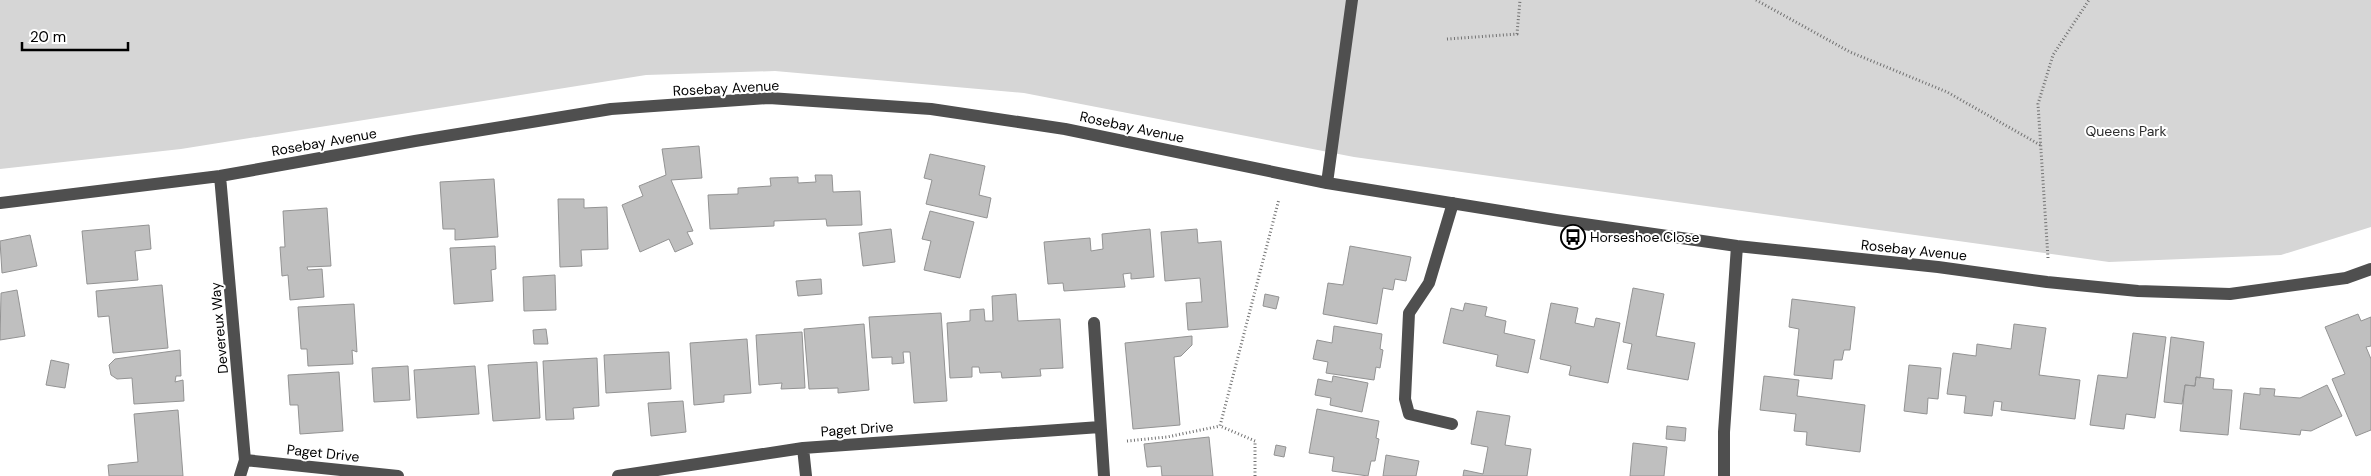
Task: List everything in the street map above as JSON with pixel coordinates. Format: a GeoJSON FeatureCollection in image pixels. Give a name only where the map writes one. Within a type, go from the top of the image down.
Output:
{"type":"FeatureCollection","features":[{"type":"Feature","properties":{"kind":"street"},"geometry":{"type":"LineString","coordinates":[[1327,183],[1352,0]]}},
{"type":"Feature","properties":{"kind":"street","name":"Rosebay Avenue"},"geometry":{"type":"LineString","coordinates":[[0,203],[220,176],[415,141],[611,109],[769,98],[941,110],[1066,129],[1327,183],[1453,204],[1737,246],[1938,267],[2047,282],[2138,291],[2230,294],[2346,278],[2371,268]]}},
{"type":"Feature","properties":{"kind":"street","name":"Devereux Way"},"geometry":{"type":"LineString","coordinates":[[220,176],[246,460],[240,476]]}},
{"type":"Feature","properties":{"kind":"street"},"geometry":{"type":"LineString","coordinates":[[1452,424],[1409,414],[1405,399],[1409,313],[1429,283],[1453,204]]}},
{"type":"Feature","properties":{"kind":"street"},"geometry":{"type":"LineString","coordinates":[[1724,476],[1724,432],[1737,246]]}},
{"type":"Feature","properties":{"kind":"street"},"geometry":{"type":"LineString","coordinates":[[1094,323],[1104,476]]}},
{"type":"Feature","properties":{"kind":"street","name":"Paget Drive"},"geometry":{"type":"LineString","coordinates":[[618,476],[803,448],[1100,427]]}},
{"type":"Feature","properties":{"kind":"street"},"geometry":{"type":"LineString","coordinates":[[803,448],[806,476]]}},
{"type":"Feature","properties":{"kind":"street","name":"Paget Drive"},"geometry":{"type":"LineString","coordinates":[[246,460],[398,476]]}},
{"type":"Feature","properties":{"kind":"path"},"geometry":{"type":"LineString","coordinates":[[1446,40],[1517,34],[1520,0]]}},
{"type":"Feature","properties":{"kind":"path"},"geometry":{"type":"LineString","coordinates":[[1756,0],[1850,52],[1947,92],[2042,146]]}},
{"type":"Feature","properties":{"kind":"path"},"geometry":{"type":"LineString","coordinates":[[2047,282],[2048,255],[2038,104],[2052,55],[2089,0]]}},
{"type":"Feature","properties":{"kind":"path"},"geometry":{"type":"LineString","coordinates":[[1220,426],[1285,174]]}},
{"type":"Feature","properties":{"kind":"path"},"geometry":{"type":"LineString","coordinates":[[1100,427],[1120,441],[1167,436],[1220,426],[1254,441],[1256,476]]}},
{"type":"Feature","properties":{"kind":"green space","name":"Queens Park"},"geometry":{"type":"Polygon","coordinates":[[[0,0],[2371,0],[2371,227],[2281,255],[2109,262],[1354,157],[1024,93],[775,71],[646,75],[181,149],[0,169],[0,0]]]}},
{"type":"Feature","properties":{"kind":"building"},"geometry":{"type":"Polygon","coordinates":[[[699,146],[702,178],[671,180],[693,231],[687,232],[693,244],[675,252],[669,239],[640,252],[622,205],[643,196],[639,186],[666,175],[662,149],[699,146]]]}},
{"type":"Feature","properties":{"kind":"building"},"geometry":{"type":"Polygon","coordinates":[[[930,154],[985,166],[979,195],[991,198],[987,218],[926,204],[932,180],[924,178],[930,154]]]}},
{"type":"Feature","properties":{"kind":"building"},"geometry":{"type":"Polygon","coordinates":[[[815,175],[832,175],[833,192],[860,191],[862,225],[827,226],[826,219],[774,221],[774,226],[710,229],[708,195],[738,194],[738,188],[771,186],[770,178],[798,177],[798,183],[816,182],[815,175]]]}},
{"type":"Feature","properties":{"kind":"building"},"geometry":{"type":"Polygon","coordinates":[[[494,179],[498,237],[455,240],[455,229],[443,229],[440,182],[494,179]]]}},
{"type":"Feature","properties":{"kind":"building"},"geometry":{"type":"Polygon","coordinates":[[[558,199],[584,199],[584,208],[607,207],[608,249],[581,250],[582,266],[560,267],[558,199]]]}},
{"type":"Feature","properties":{"kind":"building"},"geometry":{"type":"Polygon","coordinates":[[[327,208],[331,266],[307,267],[308,270],[322,269],[324,297],[290,300],[288,275],[282,276],[280,247],[285,247],[283,211],[327,208]]]}},
{"type":"Feature","properties":{"kind":"building"},"geometry":{"type":"Polygon","coordinates":[[[930,211],[974,222],[960,278],[924,270],[931,241],[922,239],[930,211]]]}},
{"type":"Feature","properties":{"kind":"building"},"geometry":{"type":"Polygon","coordinates":[[[149,225],[151,249],[135,251],[138,280],[87,284],[82,231],[149,225]]]}},
{"type":"Feature","properties":{"kind":"building"},"geometry":{"type":"Polygon","coordinates":[[[891,229],[895,262],[863,266],[859,233],[891,229]]]}},
{"type":"Feature","properties":{"kind":"building"},"geometry":{"type":"Polygon","coordinates":[[[1150,229],[1154,277],[1131,279],[1131,273],[1123,274],[1125,287],[1064,291],[1063,283],[1048,284],[1044,242],[1090,238],[1091,251],[1103,249],[1102,234],[1150,229]]]}},
{"type":"Feature","properties":{"kind":"building"},"geometry":{"type":"Polygon","coordinates":[[[1197,229],[1198,243],[1221,241],[1228,327],[1188,330],[1186,303],[1202,302],[1200,278],[1165,281],[1161,232],[1197,229]]]}},
{"type":"Feature","properties":{"kind":"building"},"geometry":{"type":"Polygon","coordinates":[[[30,235],[37,266],[2,273],[0,241],[30,235]]]}},
{"type":"Feature","properties":{"kind":"building"},"geometry":{"type":"Polygon","coordinates":[[[495,246],[496,269],[491,270],[493,301],[454,304],[450,248],[495,246]]]}},
{"type":"Feature","properties":{"kind":"building"},"geometry":{"type":"Polygon","coordinates":[[[1350,246],[1411,257],[1406,281],[1395,279],[1393,290],[1383,288],[1377,324],[1323,314],[1328,283],[1343,285],[1350,246]]]}},
{"type":"Feature","properties":{"kind":"building"},"geometry":{"type":"Polygon","coordinates":[[[555,275],[556,310],[524,311],[523,277],[555,275]]]}},
{"type":"Feature","properties":{"kind":"building"},"geometry":{"type":"Polygon","coordinates":[[[821,279],[822,294],[798,296],[796,281],[821,279]]]}},
{"type":"Feature","properties":{"kind":"building"},"geometry":{"type":"Polygon","coordinates":[[[162,285],[168,348],[113,353],[109,316],[98,317],[96,291],[162,285]]]}},
{"type":"Feature","properties":{"kind":"building"},"geometry":{"type":"Polygon","coordinates":[[[1633,288],[1664,294],[1656,336],[1695,343],[1688,380],[1627,369],[1632,344],[1623,342],[1633,288]]]}},
{"type":"Feature","properties":{"kind":"building"},"geometry":{"type":"Polygon","coordinates":[[[17,290],[25,336],[0,340],[1,293],[17,290]]]}},
{"type":"Feature","properties":{"kind":"building"},"geometry":{"type":"Polygon","coordinates":[[[1016,294],[1018,321],[1060,319],[1063,368],[1040,369],[1041,376],[1002,378],[1001,372],[980,373],[979,367],[972,367],[972,377],[950,378],[947,323],[970,321],[970,310],[984,309],[985,321],[993,321],[992,296],[1016,294]]]}},
{"type":"Feature","properties":{"kind":"building"},"geometry":{"type":"Polygon","coordinates":[[[1265,294],[1279,297],[1276,309],[1263,306],[1265,294]]]}},
{"type":"Feature","properties":{"kind":"building"},"geometry":{"type":"Polygon","coordinates":[[[1792,299],[1855,307],[1850,350],[1844,350],[1842,360],[1834,360],[1832,379],[1794,375],[1799,329],[1789,327],[1792,299]]]}},
{"type":"Feature","properties":{"kind":"building"},"geometry":{"type":"Polygon","coordinates":[[[1465,303],[1487,307],[1485,316],[1506,321],[1504,333],[1535,340],[1528,373],[1496,366],[1498,355],[1443,343],[1451,308],[1463,311],[1465,303]]]}},
{"type":"Feature","properties":{"kind":"building"},"geometry":{"type":"Polygon","coordinates":[[[1551,303],[1578,308],[1575,323],[1594,327],[1596,318],[1620,323],[1608,383],[1569,375],[1571,366],[1540,359],[1551,303]]]}},
{"type":"Feature","properties":{"kind":"building"},"geometry":{"type":"Polygon","coordinates":[[[354,304],[357,352],[352,350],[353,364],[308,366],[307,349],[301,349],[298,307],[354,304]]]}},
{"type":"Feature","properties":{"kind":"building"},"geometry":{"type":"Polygon","coordinates":[[[941,313],[947,401],[914,403],[910,352],[903,352],[904,363],[892,364],[892,357],[872,358],[869,317],[941,313]]]}},
{"type":"Feature","properties":{"kind":"building"},"geometry":{"type":"Polygon","coordinates":[[[2358,314],[2361,321],[2371,317],[2371,346],[2366,347],[2371,359],[2371,430],[2356,436],[2332,379],[2345,374],[2325,327],[2358,314]]]}},
{"type":"Feature","properties":{"kind":"building"},"geometry":{"type":"Polygon","coordinates":[[[864,324],[869,390],[838,393],[838,388],[809,389],[804,329],[864,324]]]}},
{"type":"Feature","properties":{"kind":"building"},"geometry":{"type":"Polygon","coordinates":[[[2014,324],[2046,328],[2039,375],[2080,380],[2075,419],[2001,410],[2002,402],[1994,401],[1992,416],[1964,413],[1966,396],[1947,394],[1953,353],[1976,356],[1977,344],[2011,349],[2014,324]]]}},
{"type":"Feature","properties":{"kind":"building"},"geometry":{"type":"Polygon","coordinates":[[[1334,326],[1382,334],[1380,349],[1383,350],[1380,368],[1376,367],[1374,380],[1326,373],[1328,362],[1313,359],[1317,340],[1332,343],[1334,326]]]}},
{"type":"Feature","properties":{"kind":"building"},"geometry":{"type":"Polygon","coordinates":[[[546,329],[548,344],[534,344],[533,330],[546,329]]]}},
{"type":"Feature","properties":{"kind":"building"},"geometry":{"type":"Polygon","coordinates":[[[802,332],[805,388],[781,389],[782,383],[759,385],[756,335],[802,332]]]}},
{"type":"Feature","properties":{"kind":"building"},"geometry":{"type":"Polygon","coordinates":[[[2133,333],[2166,337],[2155,418],[2126,414],[2124,429],[2090,425],[2098,375],[2127,378],[2133,333]]]}},
{"type":"Feature","properties":{"kind":"building"},"geometry":{"type":"Polygon","coordinates":[[[1192,336],[1192,345],[1181,356],[1174,357],[1180,425],[1133,429],[1125,343],[1192,336]]]}},
{"type":"Feature","properties":{"kind":"building"},"geometry":{"type":"Polygon","coordinates":[[[2171,337],[2204,342],[2200,378],[2196,377],[2195,386],[2185,385],[2182,404],[2164,402],[2171,337]]]}},
{"type":"Feature","properties":{"kind":"building"},"geometry":{"type":"Polygon","coordinates":[[[747,339],[751,393],[724,395],[724,402],[694,405],[690,343],[747,339]]]}},
{"type":"Feature","properties":{"kind":"building"},"geometry":{"type":"Polygon","coordinates":[[[180,350],[181,376],[176,376],[175,382],[183,380],[184,401],[134,404],[132,378],[117,379],[111,375],[109,365],[115,359],[180,350]]]}},
{"type":"Feature","properties":{"kind":"building"},"geometry":{"type":"Polygon","coordinates":[[[669,352],[671,389],[606,393],[604,355],[669,352]]]}},
{"type":"Feature","properties":{"kind":"building"},"geometry":{"type":"Polygon","coordinates":[[[597,358],[599,406],[573,408],[574,419],[546,420],[543,361],[597,358]]]}},
{"type":"Feature","properties":{"kind":"building"},"geometry":{"type":"Polygon","coordinates":[[[51,360],[69,364],[65,388],[46,385],[51,360]]]}},
{"type":"Feature","properties":{"kind":"building"},"geometry":{"type":"Polygon","coordinates":[[[537,362],[540,418],[493,421],[488,365],[537,362]]]}},
{"type":"Feature","properties":{"kind":"building"},"geometry":{"type":"Polygon","coordinates":[[[1909,365],[1941,368],[1938,399],[1928,398],[1927,414],[1904,411],[1909,365]]]}},
{"type":"Feature","properties":{"kind":"building"},"geometry":{"type":"Polygon","coordinates":[[[408,366],[410,400],[374,402],[372,368],[408,366]]]}},
{"type":"Feature","properties":{"kind":"building"},"geometry":{"type":"Polygon","coordinates":[[[475,366],[479,414],[417,418],[414,370],[475,366]]]}},
{"type":"Feature","properties":{"kind":"building"},"geometry":{"type":"Polygon","coordinates":[[[339,372],[343,431],[300,434],[298,405],[290,405],[288,375],[339,372]]]}},
{"type":"Feature","properties":{"kind":"building"},"geometry":{"type":"Polygon","coordinates":[[[1333,376],[1368,383],[1362,412],[1330,405],[1331,398],[1315,395],[1318,379],[1332,382],[1333,376]]]}},
{"type":"Feature","properties":{"kind":"building"},"geometry":{"type":"Polygon","coordinates":[[[1764,376],[1799,380],[1797,396],[1865,405],[1860,452],[1806,445],[1807,432],[1794,431],[1796,414],[1760,410],[1764,376]]]}},
{"type":"Feature","properties":{"kind":"building"},"geometry":{"type":"Polygon","coordinates":[[[2196,377],[2214,379],[2213,389],[2232,390],[2228,435],[2180,431],[2185,385],[2195,386],[2196,377]]]}},
{"type":"Feature","properties":{"kind":"building"},"geometry":{"type":"Polygon","coordinates":[[[2327,385],[2342,416],[2311,431],[2301,430],[2300,435],[2240,429],[2244,393],[2260,395],[2260,388],[2275,389],[2274,396],[2300,398],[2327,385]]]}},
{"type":"Feature","properties":{"kind":"building"},"geometry":{"type":"Polygon","coordinates":[[[683,401],[686,432],[651,436],[648,403],[683,401]]]}},
{"type":"Feature","properties":{"kind":"building"},"geometry":{"type":"Polygon","coordinates":[[[1317,409],[1379,421],[1376,438],[1379,439],[1375,461],[1371,461],[1368,476],[1332,471],[1334,457],[1309,453],[1317,409]]]}},
{"type":"Feature","properties":{"kind":"building"},"geometry":{"type":"Polygon","coordinates":[[[178,410],[183,476],[109,476],[108,465],[138,462],[134,414],[178,410]]]}},
{"type":"Feature","properties":{"kind":"building"},"geometry":{"type":"Polygon","coordinates":[[[1477,411],[1510,416],[1505,445],[1531,449],[1527,476],[1463,476],[1464,470],[1483,474],[1488,447],[1471,444],[1477,411]]]}},
{"type":"Feature","properties":{"kind":"building"},"geometry":{"type":"Polygon","coordinates":[[[1667,426],[1686,428],[1685,441],[1666,439],[1667,426]]]}},
{"type":"Feature","properties":{"kind":"building"},"geometry":{"type":"Polygon","coordinates":[[[1209,437],[1213,476],[1162,476],[1161,466],[1147,467],[1144,444],[1209,437]]]}},
{"type":"Feature","properties":{"kind":"building"},"geometry":{"type":"Polygon","coordinates":[[[1633,443],[1667,447],[1664,476],[1630,476],[1633,443]]]}},
{"type":"Feature","properties":{"kind":"building"},"geometry":{"type":"Polygon","coordinates":[[[1276,445],[1286,447],[1284,457],[1274,455],[1276,445]]]}},
{"type":"Feature","properties":{"kind":"building"},"geometry":{"type":"Polygon","coordinates":[[[1386,455],[1419,461],[1416,476],[1383,476],[1386,455]]]}},
{"type":"Feature","properties":{"kind":"place","name":"Horseshoe Close"},"geometry":{"type":"Point","coordinates":[1573,237]}}]}
